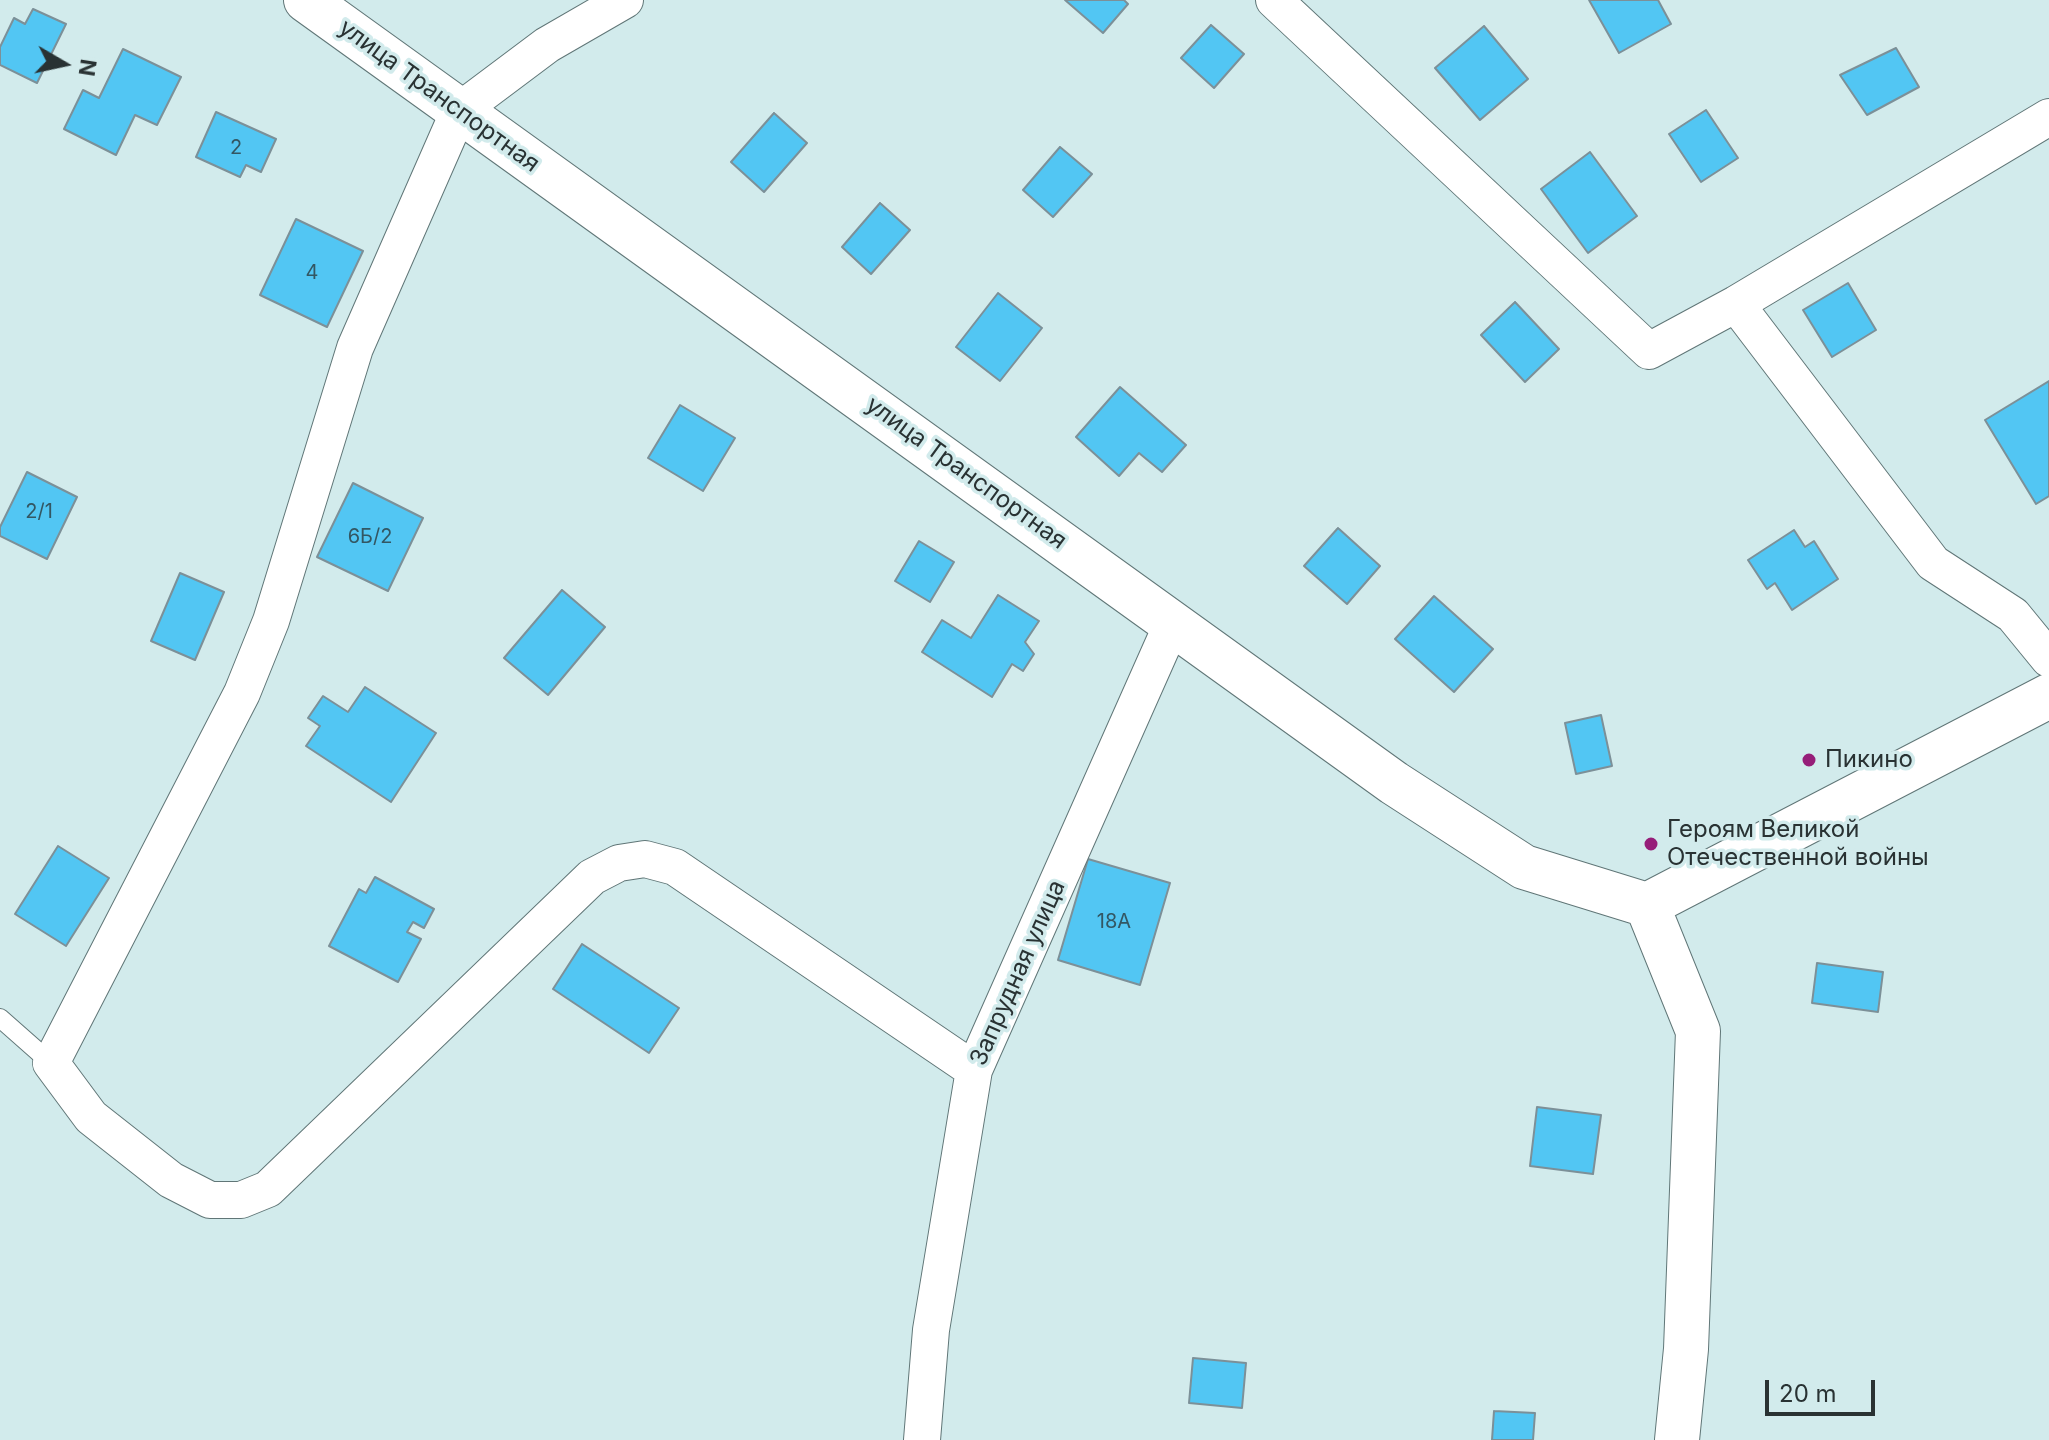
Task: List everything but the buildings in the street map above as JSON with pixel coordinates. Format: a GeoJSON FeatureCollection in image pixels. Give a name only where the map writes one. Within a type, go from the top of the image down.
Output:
{"type":"FeatureCollection","features":[{"type":"Feature","properties":{"kind":"main road","name":"улица Транспортная"},"geometry":{"type":"LineString","coordinates":[[306,0],[1394,783],[1524,867],[1647,905]]}},
{"type":"Feature","properties":{"kind":"main road"},"geometry":{"type":"LineString","coordinates":[[1677,1440],[1686,1349],[1698,1031],[1647,905],[2049,696]]}},
{"type":"Feature","properties":{"kind":"street"},"geometry":{"type":"LineString","coordinates":[[625,0],[547,45],[459,111],[355,348],[271,621],[242,693],[51,1063],[91,1117],[171,1180],[210,1200],[241,1200],[268,1189],[592,877],[619,863],[645,859],[675,867],[974,1070]]}},
{"type":"Feature","properties":{"kind":"street"},"geometry":{"type":"LineString","coordinates":[[1274,0],[1649,351],[1736,304],[2049,117]]}},
{"type":"Feature","properties":{"kind":"street"},"geometry":{"type":"LineString","coordinates":[[1736,304],[1933,563],[2013,615],[2049,659]]}},
{"type":"Feature","properties":{"kind":"street","name":"Запрудная улица"},"geometry":{"type":"LineString","coordinates":[[922,1440],[931,1330],[974,1070],[1173,622]]}},
{"type":"Feature","properties":{"kind":"lane"},"geometry":{"type":"LineString","coordinates":[[0,1018],[51,1063]]}},
{"type":"Feature","properties":{"kind":"place","name":"Пикино"},"geometry":{"type":"Point","coordinates":[1809,760]}},
{"type":"Feature","properties":{"kind":"place","name":"Героям Великой Отечественной войны"},"geometry":{"type":"Point","coordinates":[1651,844]}}]}
